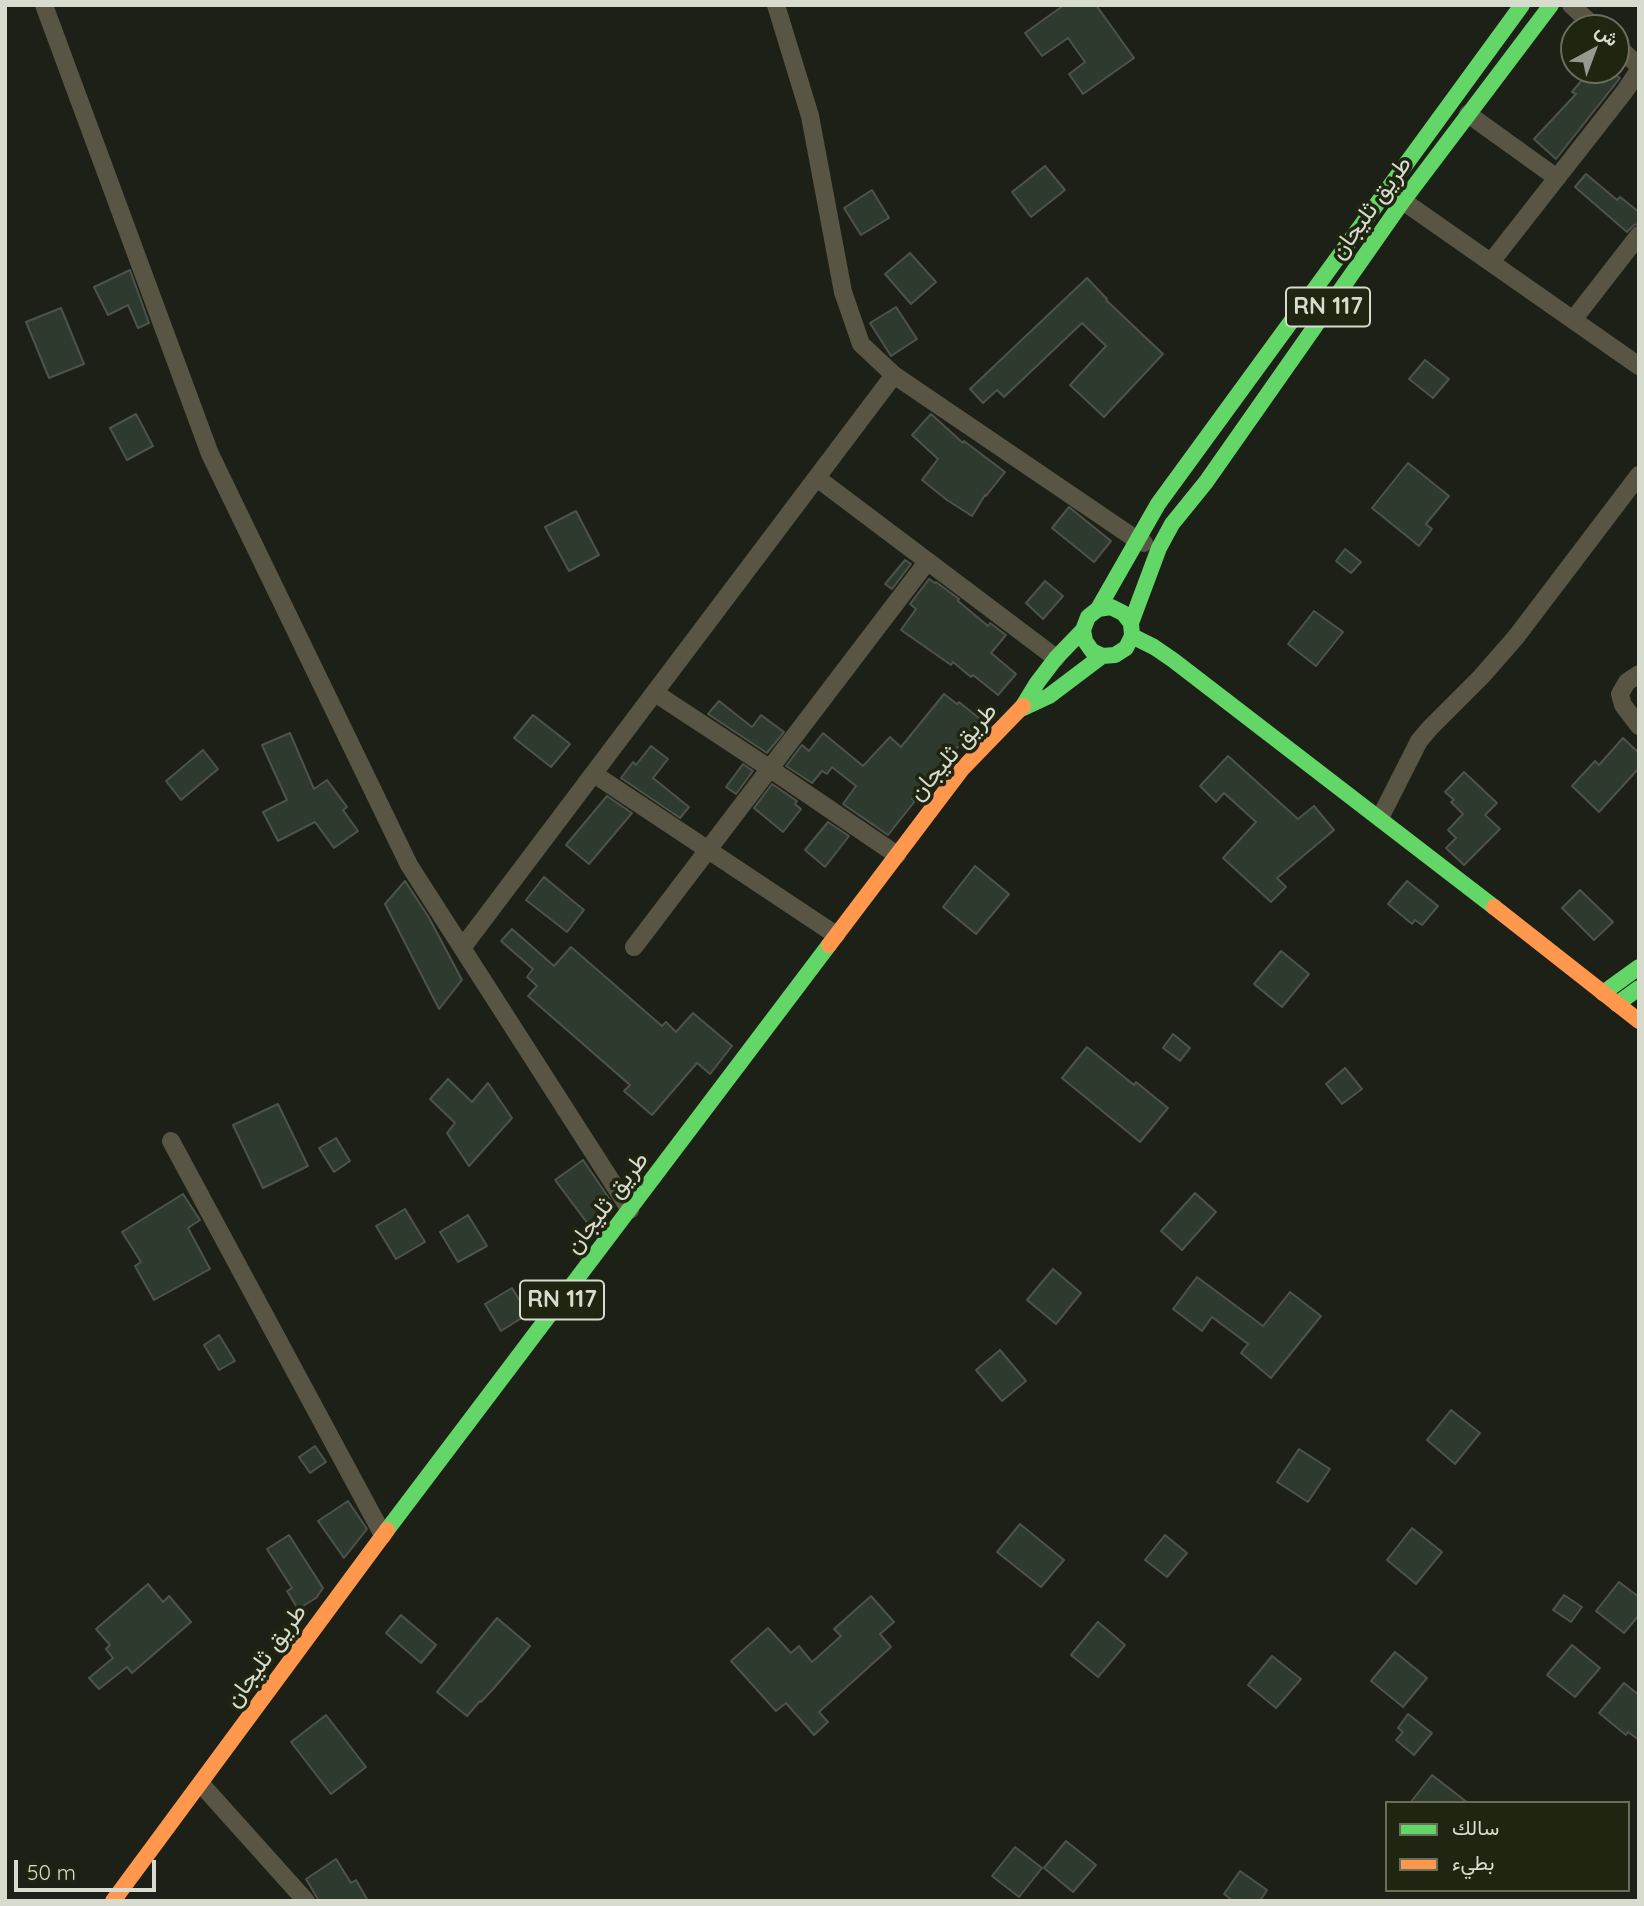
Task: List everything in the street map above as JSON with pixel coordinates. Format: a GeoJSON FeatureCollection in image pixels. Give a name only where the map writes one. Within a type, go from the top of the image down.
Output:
{"type":"FeatureCollection","features":[{"type":"Feature","properties":{"kind":"main road","name":"طريق ثليجان"},"geometry":{"type":"LineString","coordinates":[[1098,609],[1158,503],[1524,5]]}},
{"type":"Feature","properties":{"kind":"main road","name":"طريق ثليجان"},"geometry":{"type":"LineString","coordinates":[[1131,630],[1159,548],[1172,524],[1206,482],[1403,201],[1551,5]]}},
{"type":"Feature","properties":{"kind":"main road"},"geometry":{"type":"LineString","coordinates":[[1131,630],[1126,648],[1115,655],[1102,656],[1092,651],[1085,641],[1083,630],[1088,617],[1098,609],[1111,607],[1123,613],[1131,630],[1380,818],[1639,1021]]}},
{"type":"Feature","properties":{"kind":"main road","name":"طريق ثليجان"},"geometry":{"type":"LineString","coordinates":[[113,1901],[383,1535],[962,769],[1021,709],[1056,657],[1083,630]]}},
{"type":"Feature","properties":{"kind":"main road","name":"طريق ثليجان"},"geometry":{"type":"LineString","coordinates":[[1021,709],[1049,696],[1102,656]]}},
{"type":"Feature","properties":{"kind":"main road"},"geometry":{"type":"LineString","coordinates":[[1603,993],[1639,967]]}},
{"type":"Feature","properties":{"kind":"main road"},"geometry":{"type":"LineString","coordinates":[[1618,1004],[1639,988]]}},
{"type":"Feature","properties":{"kind":"street"},"geometry":{"type":"LineString","coordinates":[[44,5],[210,454],[409,865],[630,1210]]}},
{"type":"Feature","properties":{"kind":"street"},"geometry":{"type":"LineString","coordinates":[[776,5],[810,116],[843,292],[861,344],[894,375],[1138,540],[1159,548]]}},
{"type":"Feature","properties":{"kind":"street"},"geometry":{"type":"LineString","coordinates":[[1524,5],[1538,23]]}},
{"type":"Feature","properties":{"kind":"street"},"geometry":{"type":"LineString","coordinates":[[1491,262],[1625,91],[1639,68]]}},
{"type":"Feature","properties":{"kind":"street"},"geometry":{"type":"LineString","coordinates":[[1468,114],[1557,178]]}},
{"type":"Feature","properties":{"kind":"street"},"geometry":{"type":"LineString","coordinates":[[1403,201],[1639,366]]}},
{"type":"Feature","properties":{"kind":"street"},"geometry":{"type":"LineString","coordinates":[[1573,320],[1639,235]]}},
{"type":"Feature","properties":{"kind":"street"},"geometry":{"type":"LineString","coordinates":[[462,948],[894,375]]}},
{"type":"Feature","properties":{"kind":"street"},"geometry":{"type":"LineString","coordinates":[[1380,818],[1419,741],[1516,637],[1639,475]]}},
{"type":"Feature","properties":{"kind":"street"},"geometry":{"type":"LineString","coordinates":[[817,478],[1056,657]]}},
{"type":"Feature","properties":{"kind":"street"},"geometry":{"type":"LineString","coordinates":[[634,947],[927,562]]}},
{"type":"Feature","properties":{"kind":"street"},"geometry":{"type":"LineString","coordinates":[[1639,674],[1627,682],[1620,694],[1623,705],[1639,726]]}},
{"type":"Feature","properties":{"kind":"street"},"geometry":{"type":"LineString","coordinates":[[655,693],[897,855]]}},
{"type":"Feature","properties":{"kind":"street"},"geometry":{"type":"LineString","coordinates":[[594,774],[836,935]]}},
{"type":"Feature","properties":{"kind":"street"},"geometry":{"type":"LineString","coordinates":[[171,1141],[383,1535]]}},
{"type":"Feature","properties":{"kind":"street"},"geometry":{"type":"LineString","coordinates":[[201,1784],[306,1901]]}},
{"type":"Feature","properties":{"kind":"building"},"geometry":{"type":"Polygon","coordinates":[[[1064,5],[1096,5],[1134,58],[1083,94],[1069,74],[1085,62],[1068,38],[1042,56],[1025,33],[1064,5]]]}},
{"type":"Feature","properties":{"kind":"building"},"geometry":{"type":"Polygon","coordinates":[[[1579,84],[1615,84],[1556,159],[1534,139],[1576,94],[1572,92],[1579,84]]]}},
{"type":"Feature","properties":{"kind":"building"},"geometry":{"type":"Polygon","coordinates":[[[1045,166],[1065,190],[1031,217],[1012,192],[1045,166]]]}},
{"type":"Feature","properties":{"kind":"building"},"geometry":{"type":"Polygon","coordinates":[[[1586,174],[1617,200],[1620,197],[1639,212],[1639,224],[1627,232],[1575,187],[1586,174]]]}},
{"type":"Feature","properties":{"kind":"building"},"geometry":{"type":"Polygon","coordinates":[[[872,190],[889,218],[861,235],[844,208],[872,190]]]}},
{"type":"Feature","properties":{"kind":"building"},"geometry":{"type":"Polygon","coordinates":[[[910,253],[936,282],[911,304],[885,274],[910,253]]]}},
{"type":"Feature","properties":{"kind":"building"},"geometry":{"type":"Polygon","coordinates":[[[130,270],[149,323],[138,328],[128,305],[108,315],[94,287],[130,270]]]}},
{"type":"Feature","properties":{"kind":"building"},"geometry":{"type":"Polygon","coordinates":[[[1087,278],[1106,300],[1163,354],[1104,417],[1070,385],[1106,346],[1082,323],[1004,397],[997,390],[983,403],[970,389],[1087,278]]]}},
{"type":"Feature","properties":{"kind":"building"},"geometry":{"type":"Polygon","coordinates":[[[896,307],[917,339],[891,356],[870,323],[896,307]]]}},
{"type":"Feature","properties":{"kind":"building"},"geometry":{"type":"Polygon","coordinates":[[[61,308],[84,364],[49,378],[26,322],[61,308]]]}},
{"type":"Feature","properties":{"kind":"building"},"geometry":{"type":"Polygon","coordinates":[[[1425,360],[1449,379],[1433,398],[1409,379],[1425,360]]]}},
{"type":"Feature","properties":{"kind":"building"},"geometry":{"type":"Polygon","coordinates":[[[136,414],[153,446],[127,460],[110,428],[136,414]]]}},
{"type":"Feature","properties":{"kind":"building"},"geometry":{"type":"Polygon","coordinates":[[[931,414],[963,443],[964,441],[1005,472],[985,495],[972,516],[922,480],[938,459],[912,435],[931,414]]]}},
{"type":"Feature","properties":{"kind":"building"},"geometry":{"type":"Polygon","coordinates":[[[1408,463],[1449,496],[1426,524],[1432,529],[1419,546],[1372,508],[1408,463]]]}},
{"type":"Feature","properties":{"kind":"building"},"geometry":{"type":"Polygon","coordinates":[[[1069,507],[1111,541],[1094,562],[1052,528],[1069,507]]]}},
{"type":"Feature","properties":{"kind":"building"},"geometry":{"type":"Polygon","coordinates":[[[576,511],[599,555],[569,571],[545,527],[576,511]]]}},
{"type":"Feature","properties":{"kind":"building"},"geometry":{"type":"Polygon","coordinates":[[[1345,549],[1361,562],[1351,573],[1336,561],[1345,549]]]}},
{"type":"Feature","properties":{"kind":"building"},"geometry":{"type":"Polygon","coordinates":[[[905,560],[911,564],[892,589],[885,584],[905,560]]]}},
{"type":"Feature","properties":{"kind":"building"},"geometry":{"type":"Polygon","coordinates":[[[929,579],[959,599],[958,601],[988,626],[990,623],[1006,635],[991,653],[1016,674],[998,695],[973,675],[971,677],[953,662],[951,665],[901,630],[916,609],[910,604],[929,579]]]}},
{"type":"Feature","properties":{"kind":"building"},"geometry":{"type":"Polygon","coordinates":[[[1045,581],[1063,596],[1043,619],[1026,603],[1045,581]]]}},
{"type":"Feature","properties":{"kind":"building"},"geometry":{"type":"Polygon","coordinates":[[[1314,611],[1343,632],[1316,666],[1288,644],[1314,611]]]}},
{"type":"Feature","properties":{"kind":"building"},"geometry":{"type":"Polygon","coordinates":[[[944,694],[980,719],[940,770],[912,799],[915,801],[888,835],[843,804],[856,786],[832,767],[827,774],[822,771],[812,783],[786,766],[802,745],[809,751],[823,733],[863,766],[890,737],[901,747],[944,694]]]}},
{"type":"Feature","properties":{"kind":"building"},"geometry":{"type":"Polygon","coordinates":[[[719,701],[752,727],[761,715],[784,732],[767,753],[708,714],[719,701]]]}},
{"type":"Feature","properties":{"kind":"building"},"geometry":{"type":"Polygon","coordinates":[[[533,715],[570,744],[551,767],[514,738],[533,715]]]}},
{"type":"Feature","properties":{"kind":"building"},"geometry":{"type":"Polygon","coordinates":[[[290,733],[314,789],[327,780],[347,807],[343,810],[358,831],[334,848],[315,822],[278,841],[263,812],[287,800],[262,745],[290,733]]]}},
{"type":"Feature","properties":{"kind":"building"},"geometry":{"type":"Polygon","coordinates":[[[1623,738],[1639,753],[1639,768],[1599,812],[1572,786],[1595,761],[1599,765],[1623,738]]]}},
{"type":"Feature","properties":{"kind":"building"},"geometry":{"type":"Polygon","coordinates":[[[651,746],[668,759],[653,778],[689,807],[680,818],[621,778],[633,762],[636,765],[651,746]]]}},
{"type":"Feature","properties":{"kind":"building"},"geometry":{"type":"Polygon","coordinates":[[[203,750],[218,769],[181,800],[166,781],[203,750]]]}},
{"type":"Feature","properties":{"kind":"building"},"geometry":{"type":"Polygon","coordinates":[[[1228,756],[1298,819],[1314,806],[1334,830],[1277,878],[1286,887],[1271,902],[1223,858],[1256,822],[1224,793],[1216,802],[1200,786],[1228,756]]]}},
{"type":"Feature","properties":{"kind":"building"},"geometry":{"type":"Polygon","coordinates":[[[743,764],[753,771],[736,794],[726,787],[743,764]]]}},
{"type":"Feature","properties":{"kind":"building"},"geometry":{"type":"Polygon","coordinates":[[[1464,772],[1497,803],[1485,815],[1500,829],[1464,865],[1446,848],[1456,838],[1448,830],[1463,814],[1445,792],[1464,772]]]}},
{"type":"Feature","properties":{"kind":"building"},"geometry":{"type":"Polygon","coordinates":[[[772,784],[797,801],[795,804],[801,809],[783,832],[754,808],[772,784]]]}},
{"type":"Feature","properties":{"kind":"building"},"geometry":{"type":"Polygon","coordinates":[[[607,796],[632,813],[589,864],[566,845],[607,796]]]}},
{"type":"Feature","properties":{"kind":"building"},"geometry":{"type":"Polygon","coordinates":[[[828,822],[849,836],[825,867],[805,850],[828,822]]]}},
{"type":"Feature","properties":{"kind":"building"},"geometry":{"type":"Polygon","coordinates":[[[975,866],[1009,894],[976,934],[943,907],[975,866]]]}},
{"type":"Feature","properties":{"kind":"building"},"geometry":{"type":"Polygon","coordinates":[[[544,877],[584,910],[567,932],[526,900],[544,877]]]}},
{"type":"Feature","properties":{"kind":"building"},"geometry":{"type":"Polygon","coordinates":[[[405,881],[428,916],[462,980],[439,1009],[385,904],[405,881]]]}},
{"type":"Feature","properties":{"kind":"building"},"geometry":{"type":"Polygon","coordinates":[[[1407,881],[1438,906],[1422,925],[1415,920],[1412,924],[1388,904],[1407,881]]]}},
{"type":"Feature","properties":{"kind":"building"},"geometry":{"type":"Polygon","coordinates":[[[1580,890],[1613,922],[1594,940],[1562,908],[1580,890]]]}},
{"type":"Feature","properties":{"kind":"building"},"geometry":{"type":"Polygon","coordinates":[[[512,929],[554,966],[571,947],[662,1026],[666,1022],[676,1032],[693,1013],[732,1046],[710,1074],[697,1063],[652,1115],[624,1091],[630,1085],[528,996],[537,986],[527,977],[533,969],[501,941],[512,929]]]}},
{"type":"Feature","properties":{"kind":"building"},"geometry":{"type":"Polygon","coordinates":[[[1281,951],[1309,974],[1282,1007],[1254,984],[1281,951]]]}},
{"type":"Feature","properties":{"kind":"building"},"geometry":{"type":"Polygon","coordinates":[[[1173,1034],[1190,1048],[1180,1061],[1163,1048],[1173,1034]]]}},
{"type":"Feature","properties":{"kind":"building"},"geometry":{"type":"Polygon","coordinates":[[[1087,1047],[1168,1108],[1140,1142],[1062,1078],[1087,1047]]]}},
{"type":"Feature","properties":{"kind":"building"},"geometry":{"type":"Polygon","coordinates":[[[1345,1068],[1362,1089],[1342,1104],[1326,1084],[1345,1068]]]}},
{"type":"Feature","properties":{"kind":"building"},"geometry":{"type":"Polygon","coordinates":[[[448,1079],[472,1102],[488,1083],[512,1118],[469,1166],[447,1133],[455,1123],[430,1099],[448,1079]]]}},
{"type":"Feature","properties":{"kind":"building"},"geometry":{"type":"Polygon","coordinates":[[[278,1104],[308,1166],[263,1188],[233,1125],[278,1104]]]}},
{"type":"Feature","properties":{"kind":"building"},"geometry":{"type":"Polygon","coordinates":[[[336,1138],[350,1161],[334,1172],[319,1148],[336,1138]]]}},
{"type":"Feature","properties":{"kind":"building"},"geometry":{"type":"Polygon","coordinates":[[[583,1160],[613,1204],[588,1224],[555,1180],[583,1160]]]}},
{"type":"Feature","properties":{"kind":"building"},"geometry":{"type":"Polygon","coordinates":[[[1195,1193],[1216,1212],[1182,1250],[1161,1231],[1195,1193]]]}},
{"type":"Feature","properties":{"kind":"building"},"geometry":{"type":"Polygon","coordinates":[[[183,1194],[200,1220],[188,1228],[210,1269],[154,1300],[135,1266],[141,1262],[122,1232],[183,1194]]]}},
{"type":"Feature","properties":{"kind":"building"},"geometry":{"type":"Polygon","coordinates":[[[405,1209],[425,1242],[396,1259],[376,1226],[405,1209]]]}},
{"type":"Feature","properties":{"kind":"building"},"geometry":{"type":"Polygon","coordinates":[[[468,1215],[487,1246],[458,1262],[440,1232],[468,1215]]]}},
{"type":"Feature","properties":{"kind":"building"},"geometry":{"type":"Polygon","coordinates":[[[1053,1269],[1081,1293],[1056,1324],[1027,1300],[1053,1269]]]}},
{"type":"Feature","properties":{"kind":"building"},"geometry":{"type":"Polygon","coordinates":[[[1197,1277],[1263,1326],[1290,1292],[1321,1316],[1271,1378],[1241,1353],[1248,1344],[1212,1317],[1202,1331],[1173,1309],[1197,1277]]]}},
{"type":"Feature","properties":{"kind":"building"},"geometry":{"type":"Polygon","coordinates":[[[512,1288],[528,1314],[501,1331],[485,1304],[512,1288]]]}},
{"type":"Feature","properties":{"kind":"building"},"geometry":{"type":"Polygon","coordinates":[[[219,1335],[235,1361],[219,1370],[204,1345],[219,1335]]]}},
{"type":"Feature","properties":{"kind":"building"},"geometry":{"type":"Polygon","coordinates":[[[1000,1350],[1026,1381],[1002,1401],[976,1370],[1000,1350]]]}},
{"type":"Feature","properties":{"kind":"building"},"geometry":{"type":"Polygon","coordinates":[[[1451,1410],[1480,1433],[1455,1464],[1427,1440],[1451,1410]]]}},
{"type":"Feature","properties":{"kind":"building"},"geometry":{"type":"Polygon","coordinates":[[[315,1446],[326,1462],[310,1473],[299,1457],[315,1446]]]}},
{"type":"Feature","properties":{"kind":"building"},"geometry":{"type":"Polygon","coordinates":[[[1299,1449],[1330,1469],[1308,1502],[1277,1482],[1299,1449]]]}},
{"type":"Feature","properties":{"kind":"building"},"geometry":{"type":"Polygon","coordinates":[[[348,1501],[367,1529],[344,1558],[318,1521],[348,1501]]]}},
{"type":"Feature","properties":{"kind":"building"},"geometry":{"type":"Polygon","coordinates":[[[1020,1524],[1064,1560],[1041,1587],[997,1552],[1020,1524]]]}},
{"type":"Feature","properties":{"kind":"building"},"geometry":{"type":"Polygon","coordinates":[[[1412,1528],[1442,1552],[1416,1584],[1387,1560],[1412,1528]]]}},
{"type":"Feature","properties":{"kind":"building"},"geometry":{"type":"Polygon","coordinates":[[[289,1535],[323,1588],[316,1598],[298,1609],[287,1591],[292,1588],[267,1549],[289,1535]]]}},
{"type":"Feature","properties":{"kind":"building"},"geometry":{"type":"Polygon","coordinates":[[[1165,1535],[1187,1553],[1167,1577],[1145,1560],[1165,1535]]]}},
{"type":"Feature","properties":{"kind":"building"},"geometry":{"type":"Polygon","coordinates":[[[1619,1582],[1639,1597],[1639,1615],[1624,1633],[1596,1611],[1619,1582]]]}},
{"type":"Feature","properties":{"kind":"building"},"geometry":{"type":"Polygon","coordinates":[[[148,1584],[163,1602],[169,1596],[191,1622],[132,1673],[127,1667],[99,1689],[89,1678],[113,1658],[106,1649],[110,1645],[96,1629],[148,1584]]]}},
{"type":"Feature","properties":{"kind":"building"},"geometry":{"type":"Polygon","coordinates":[[[1564,1595],[1582,1607],[1571,1622],[1553,1610],[1564,1595]]]}},
{"type":"Feature","properties":{"kind":"building"},"geometry":{"type":"Polygon","coordinates":[[[871,1596],[894,1622],[880,1634],[891,1647],[819,1712],[828,1722],[814,1735],[786,1703],[776,1711],[731,1661],[768,1628],[791,1653],[799,1646],[812,1662],[841,1636],[834,1629],[871,1596]]]}},
{"type":"Feature","properties":{"kind":"building"},"geometry":{"type":"Polygon","coordinates":[[[401,1615],[436,1645],[421,1663],[386,1633],[401,1615]]]}},
{"type":"Feature","properties":{"kind":"building"},"geometry":{"type":"Polygon","coordinates":[[[497,1618],[530,1646],[467,1716],[437,1692],[497,1618]]]}},
{"type":"Feature","properties":{"kind":"building"},"geometry":{"type":"Polygon","coordinates":[[[1098,1622],[1125,1645],[1098,1677],[1071,1655],[1098,1622]]]}},
{"type":"Feature","properties":{"kind":"building"},"geometry":{"type":"Polygon","coordinates":[[[1572,1645],[1600,1668],[1575,1697],[1547,1675],[1572,1645]]]}},
{"type":"Feature","properties":{"kind":"building"},"geometry":{"type":"Polygon","coordinates":[[[1395,1652],[1427,1678],[1403,1707],[1371,1681],[1395,1652]]]}},
{"type":"Feature","properties":{"kind":"building"},"geometry":{"type":"Polygon","coordinates":[[[1272,1656],[1301,1679],[1276,1708],[1248,1685],[1272,1656]]]}},
{"type":"Feature","properties":{"kind":"building"},"geometry":{"type":"Polygon","coordinates":[[[1624,1683],[1639,1695],[1639,1740],[1628,1732],[1626,1735],[1599,1713],[1624,1683]]]}},
{"type":"Feature","properties":{"kind":"building"},"geometry":{"type":"Polygon","coordinates":[[[1408,1714],[1432,1733],[1414,1755],[1396,1740],[1403,1732],[1398,1728],[1408,1714]]]}},
{"type":"Feature","properties":{"kind":"building"},"geometry":{"type":"Polygon","coordinates":[[[326,1715],[366,1767],[331,1794],[291,1742],[326,1715]]]}},
{"type":"Feature","properties":{"kind":"building"},"geometry":{"type":"Polygon","coordinates":[[[1432,1775],[1465,1801],[1412,1801],[1432,1775]]]}},
{"type":"Feature","properties":{"kind":"building"},"geometry":{"type":"Polygon","coordinates":[[[1066,1841],[1096,1865],[1073,1892],[1044,1868],[1066,1841]]]}},
{"type":"Feature","properties":{"kind":"building"},"geometry":{"type":"Polygon","coordinates":[[[1015,1847],[1042,1868],[1019,1897],[992,1876],[1015,1847]]]}},
{"type":"Feature","properties":{"kind":"building"},"geometry":{"type":"Polygon","coordinates":[[[336,1859],[351,1883],[356,1880],[368,1901],[319,1901],[306,1879],[336,1859]]]}},
{"type":"Feature","properties":{"kind":"building"},"geometry":{"type":"Polygon","coordinates":[[[1240,1871],[1267,1890],[1260,1901],[1233,1901],[1224,1894],[1240,1871]]]}},
{"type":"Feature","properties":{"kind":"traffic: fast"},"geometry":{"type":"LineString","coordinates":[[1098,609],[1158,504],[1522,5]]}},
{"type":"Feature","properties":{"kind":"traffic: fast"},"geometry":{"type":"LineString","coordinates":[[1131,623],[1123,613],[1111,607],[1098,609],[1088,617],[1083,630],[1085,641],[1092,651],[1102,656],[1115,655],[1126,648],[1132,636],[1131,623],[1159,548],[1172,524],[1206,482],[1403,201],[1551,5]]}},
{"type":"Feature","properties":{"kind":"traffic: fast"},"geometry":{"type":"LineString","coordinates":[[1023,706],[1056,658],[1083,630]]}},
{"type":"Feature","properties":{"kind":"traffic: fast"},"geometry":{"type":"LineString","coordinates":[[1132,636],[1173,660],[1494,907]]}},
{"type":"Feature","properties":{"kind":"traffic: fast"},"geometry":{"type":"LineString","coordinates":[[1021,709],[1049,696],[1102,656]]}},
{"type":"Feature","properties":{"kind":"traffic: fast"},"geometry":{"type":"LineString","coordinates":[[387,1530],[829,945]]}},
{"type":"Feature","properties":{"kind":"traffic: fast"},"geometry":{"type":"LineString","coordinates":[[1603,993],[1639,967]]}},
{"type":"Feature","properties":{"kind":"traffic: fast"},"geometry":{"type":"LineString","coordinates":[[1617,1004],[1639,988]]}},
{"type":"Feature","properties":{"kind":"traffic: slow"},"geometry":{"type":"LineString","coordinates":[[829,945],[962,769],[1023,706]]}},
{"type":"Feature","properties":{"kind":"traffic: slow"},"geometry":{"type":"LineString","coordinates":[[1494,907],[1639,1021]]}},
{"type":"Feature","properties":{"kind":"traffic: slow"},"geometry":{"type":"LineString","coordinates":[[113,1901],[387,1530]]}}]}
